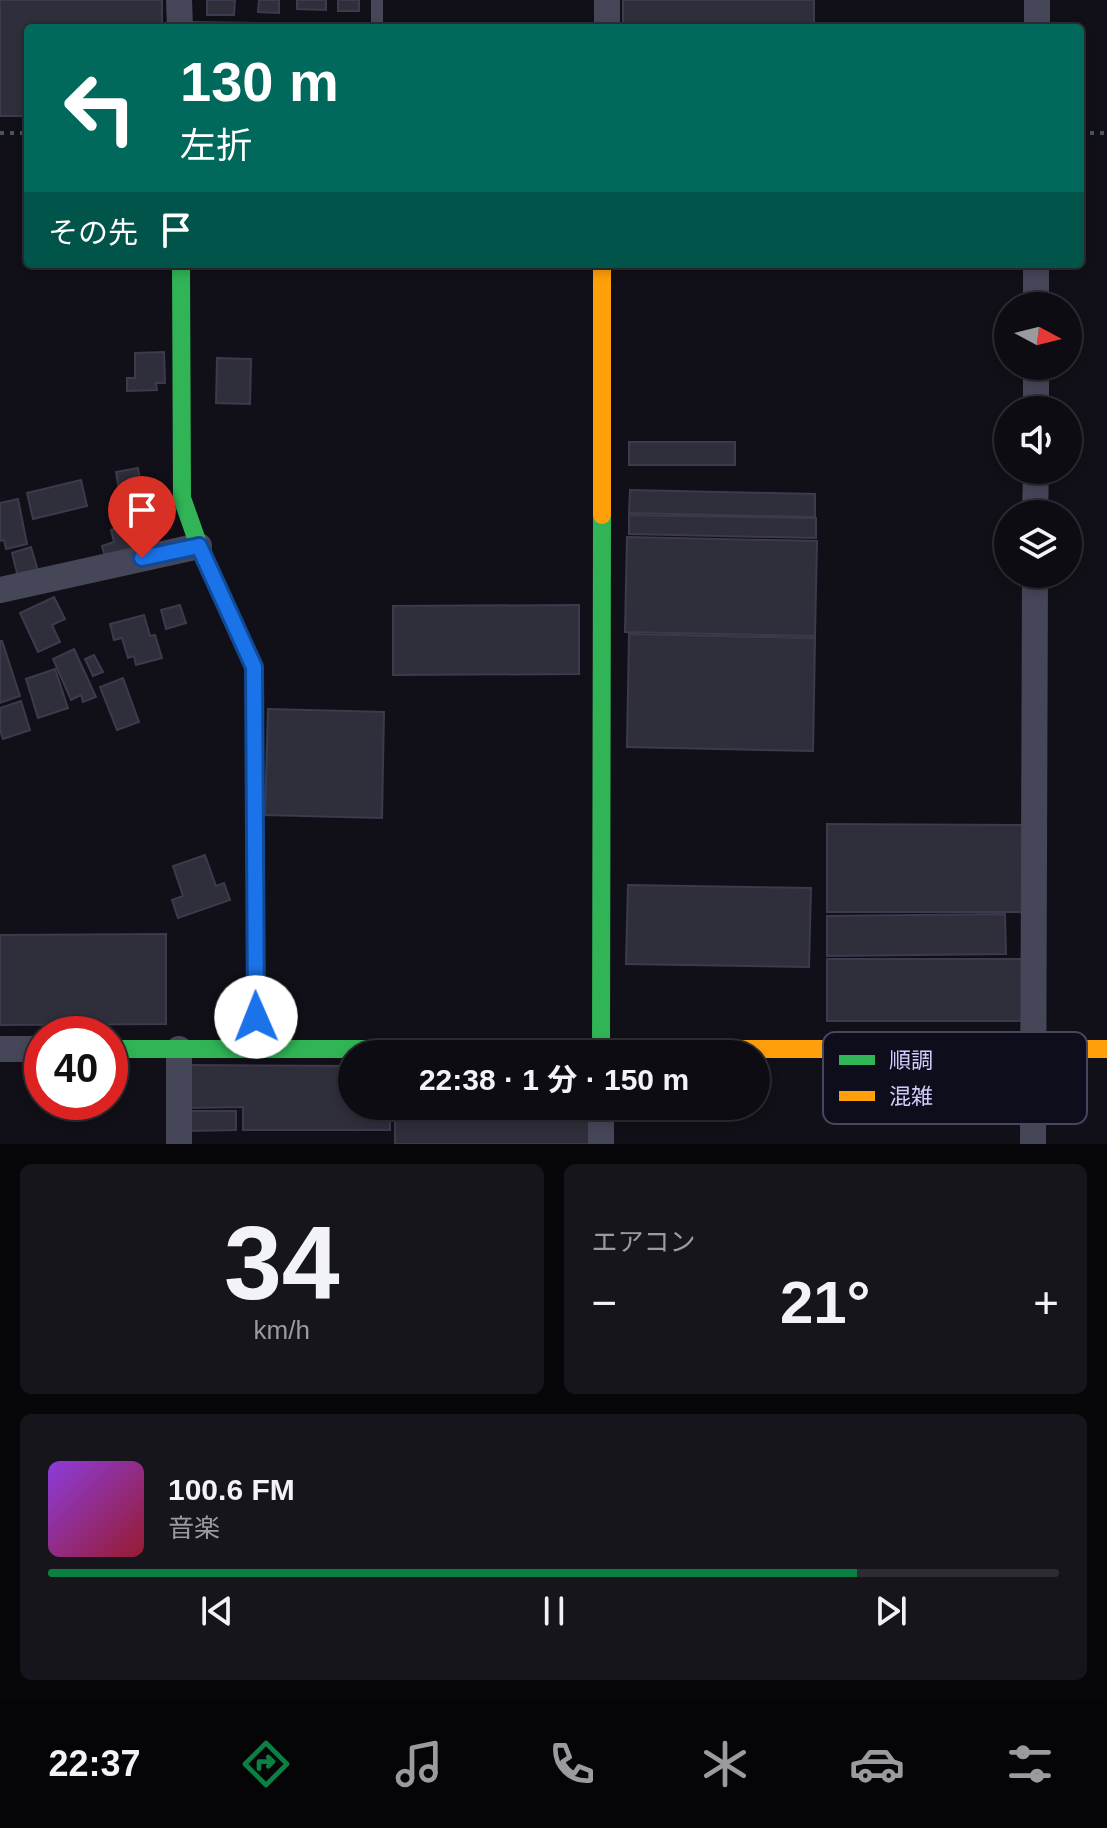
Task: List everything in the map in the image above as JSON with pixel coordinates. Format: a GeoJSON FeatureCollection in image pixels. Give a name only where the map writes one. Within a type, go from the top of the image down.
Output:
{"type":"FeatureCollection","features":[{"type":"Feature","properties":{"kind":"street"},"geometry":{"type":"LineString","coordinates":[[179,0],[180,24]]}},
{"type":"Feature","properties":{"kind":"street"},"geometry":{"type":"LineString","coordinates":[[607,0],[607,24]]}},
{"type":"Feature","properties":{"kind":"street"},"geometry":{"type":"LineString","coordinates":[[1037,0],[1037,24]]}},
{"type":"Feature","properties":{"kind":"street"},"geometry":{"type":"LineString","coordinates":[[181,268],[182,498],[199,546],[254,667],[256,1049]]}},
{"type":"Feature","properties":{"kind":"street"},"geometry":{"type":"LineString","coordinates":[[601,1040],[602,268]]}},
{"type":"Feature","properties":{"kind":"street"},"geometry":{"type":"LineString","coordinates":[[1036,268],[1036,292]]}},
{"type":"Feature","properties":{"kind":"street"},"geometry":{"type":"LineString","coordinates":[[0,590],[199,546]]}},
{"type":"Feature","properties":{"kind":"street"},"geometry":{"type":"LineString","coordinates":[[1033,1032],[1035,588]]}},
{"type":"Feature","properties":{"kind":"street"},"geometry":{"type":"LineString","coordinates":[[0,1049],[24,1049]]}},
{"type":"Feature","properties":{"kind":"street"},"geometry":{"type":"LineString","coordinates":[[128,1049],[338,1050]]}},
{"type":"Feature","properties":{"kind":"street"},"geometry":{"type":"LineString","coordinates":[[179,1049],[179,1144]]}},
{"type":"Feature","properties":{"kind":"street"},"geometry":{"type":"LineString","coordinates":[[770,1051],[823,1050]]}},
{"type":"Feature","properties":{"kind":"street"},"geometry":{"type":"LineString","coordinates":[[601,1120],[601,1144]]}},
{"type":"Feature","properties":{"kind":"lane"},"geometry":{"type":"LineString","coordinates":[[377,0],[377,24]]}},
{"type":"Feature","properties":{"kind":"path"},"geometry":{"type":"LineString","coordinates":[[0,133],[24,133]]}},
{"type":"Feature","properties":{"kind":"path"},"geometry":{"type":"LineString","coordinates":[[1084,133],[1107,133]]}},
{"type":"Feature","properties":{"kind":"building"},"geometry":{"type":"Polygon","coordinates":[[[0,0],[162,0],[162,24],[24,24],[24,116],[0,116],[0,0]]]}},
{"type":"Feature","properties":{"kind":"building"},"geometry":{"type":"Polygon","coordinates":[[[207,0],[235,0],[234,15],[207,15],[207,0]]]}},
{"type":"Feature","properties":{"kind":"building"},"geometry":{"type":"Polygon","coordinates":[[[259,0],[279,0],[279,13],[258,12],[259,0]]]}},
{"type":"Feature","properties":{"kind":"building"},"geometry":{"type":"Polygon","coordinates":[[[297,0],[326,0],[326,10],[297,9],[297,0]]]}},
{"type":"Feature","properties":{"kind":"building"},"geometry":{"type":"Polygon","coordinates":[[[338,0],[359,0],[359,11],[338,11],[338,0]]]}},
{"type":"Feature","properties":{"kind":"building"},"geometry":{"type":"Polygon","coordinates":[[[623,0],[814,0],[814,24],[623,24],[623,0]]]}},
{"type":"Feature","properties":{"kind":"building"},"geometry":{"type":"Polygon","coordinates":[[[164,352],[165,383],[156,383],[157,390],[127,391],[127,378],[135,378],[135,353],[164,352]]]}},
{"type":"Feature","properties":{"kind":"building"},"geometry":{"type":"Polygon","coordinates":[[[217,358],[251,359],[250,404],[216,403],[217,358]]]}},
{"type":"Feature","properties":{"kind":"building"},"geometry":{"type":"Polygon","coordinates":[[[629,442],[735,442],[735,465],[629,465],[629,442]]]}},
{"type":"Feature","properties":{"kind":"building"},"geometry":{"type":"Polygon","coordinates":[[[138,468],[141,486],[119,490],[116,472],[138,468]]]}},
{"type":"Feature","properties":{"kind":"building"},"geometry":{"type":"Polygon","coordinates":[[[81,480],[87,506],[33,519],[27,493],[81,480]]]}},
{"type":"Feature","properties":{"kind":"building"},"geometry":{"type":"Polygon","coordinates":[[[630,490],[815,494],[815,517],[629,513],[630,490]]]}},
{"type":"Feature","properties":{"kind":"building"},"geometry":{"type":"Polygon","coordinates":[[[137,495],[151,544],[105,557],[102,546],[114,542],[111,530],[120,527],[113,502],[137,495]]]}},
{"type":"Feature","properties":{"kind":"building"},"geometry":{"type":"Polygon","coordinates":[[[18,499],[27,544],[6,549],[4,540],[0,541],[0,503],[18,499]]]}},
{"type":"Feature","properties":{"kind":"building"},"geometry":{"type":"Polygon","coordinates":[[[629,515],[816,518],[816,538],[629,534],[629,515]]]}},
{"type":"Feature","properties":{"kind":"building"},"geometry":{"type":"Polygon","coordinates":[[[627,537],[817,541],[815,636],[625,632],[627,537]]]}},
{"type":"Feature","properties":{"kind":"building"},"geometry":{"type":"Polygon","coordinates":[[[31,547],[38,571],[18,577],[12,553],[31,547]]]}},
{"type":"Feature","properties":{"kind":"building"},"geometry":{"type":"Polygon","coordinates":[[[54,597],[65,619],[52,625],[60,642],[38,652],[20,613],[54,597]]]}},
{"type":"Feature","properties":{"kind":"building"},"geometry":{"type":"Polygon","coordinates":[[[180,605],[186,623],[166,629],[161,610],[180,605]]]}},
{"type":"Feature","properties":{"kind":"building"},"geometry":{"type":"Polygon","coordinates":[[[579,605],[579,674],[393,675],[393,606],[579,605]]]}},
{"type":"Feature","properties":{"kind":"building"},"geometry":{"type":"Polygon","coordinates":[[[144,615],[150,636],[155,635],[162,658],[136,665],[134,656],[128,658],[122,638],[114,640],[110,624],[144,615]]]}},
{"type":"Feature","properties":{"kind":"building"},"geometry":{"type":"Polygon","coordinates":[[[629,634],[815,638],[813,751],[627,747],[629,634]]]}},
{"type":"Feature","properties":{"kind":"building"},"geometry":{"type":"Polygon","coordinates":[[[0,641],[20,696],[0,703],[0,641]]]}},
{"type":"Feature","properties":{"kind":"building"},"geometry":{"type":"Polygon","coordinates":[[[74,649],[96,697],[83,702],[81,695],[71,700],[53,659],[74,649]]]}},
{"type":"Feature","properties":{"kind":"building"},"geometry":{"type":"Polygon","coordinates":[[[94,655],[103,672],[93,676],[85,659],[94,655]]]}},
{"type":"Feature","properties":{"kind":"building"},"geometry":{"type":"Polygon","coordinates":[[[55,669],[68,708],[38,718],[26,679],[55,669]]]}},
{"type":"Feature","properties":{"kind":"building"},"geometry":{"type":"Polygon","coordinates":[[[123,678],[139,722],[117,730],[100,687],[123,678]]]}},
{"type":"Feature","properties":{"kind":"building"},"geometry":{"type":"Polygon","coordinates":[[[21,701],[30,730],[3,739],[0,708],[21,701]]]}},
{"type":"Feature","properties":{"kind":"building"},"geometry":{"type":"Polygon","coordinates":[[[268,709],[384,712],[382,818],[265,815],[268,709]]]}},
{"type":"Feature","properties":{"kind":"building"},"geometry":{"type":"Polygon","coordinates":[[[827,824],[1023,825],[1023,912],[827,912],[827,824]]]}},
{"type":"Feature","properties":{"kind":"building"},"geometry":{"type":"Polygon","coordinates":[[[205,855],[216,886],[224,883],[230,900],[178,918],[172,900],[183,896],[173,866],[205,855]]]}},
{"type":"Feature","properties":{"kind":"building"},"geometry":{"type":"Polygon","coordinates":[[[628,885],[811,888],[809,967],[626,964],[628,885]]]}},
{"type":"Feature","properties":{"kind":"building"},"geometry":{"type":"Polygon","coordinates":[[[1005,914],[1006,954],[827,956],[827,916],[1005,914]]]}},
{"type":"Feature","properties":{"kind":"building"},"geometry":{"type":"Polygon","coordinates":[[[166,934],[166,1024],[128,1024],[128,1016],[24,1016],[24,1025],[0,1025],[0,935],[166,934]]]}},
{"type":"Feature","properties":{"kind":"building"},"geometry":{"type":"Polygon","coordinates":[[[827,959],[1023,959],[1023,1021],[827,1021],[827,959]]]}},
{"type":"Feature","properties":{"kind":"building"},"geometry":{"type":"Polygon","coordinates":[[[189,1065],[338,1066],[338,1120],[390,1120],[390,1130],[243,1130],[243,1107],[188,1108],[189,1065]]]}},
{"type":"Feature","properties":{"kind":"building"},"geometry":{"type":"Polygon","coordinates":[[[189,1111],[236,1111],[236,1130],[189,1131],[189,1111]]]}},
{"type":"Feature","properties":{"kind":"building"},"geometry":{"type":"Polygon","coordinates":[[[395,1120],[592,1120],[592,1144],[395,1144],[395,1120]]]}},
{"type":"Feature","properties":{"kind":"traffic: fast"},"geometry":{"type":"LineString","coordinates":[[181,268],[182,498],[199,546],[254,667],[256,1049]]}},
{"type":"Feature","properties":{"kind":"traffic: fast"},"geometry":{"type":"LineString","coordinates":[[601,1040],[602,515]]}},
{"type":"Feature","properties":{"kind":"traffic: fast"},"geometry":{"type":"LineString","coordinates":[[128,1049],[338,1049]]}},
{"type":"Feature","properties":{"kind":"traffic: slow"},"geometry":{"type":"LineString","coordinates":[[602,268],[602,515]]}},
{"type":"Feature","properties":{"kind":"traffic: slow"},"geometry":{"type":"LineString","coordinates":[[770,1049],[823,1049]]}},
{"type":"Feature","properties":{"kind":"traffic: slow"},"geometry":{"type":"LineString","coordinates":[[1087,1049],[1107,1049]]}},
{"type":"Feature","properties":{"kind":"route"},"geometry":{"type":"LineString","coordinates":[[142,558],[199,546],[254,667],[256,1017]]}}]}
